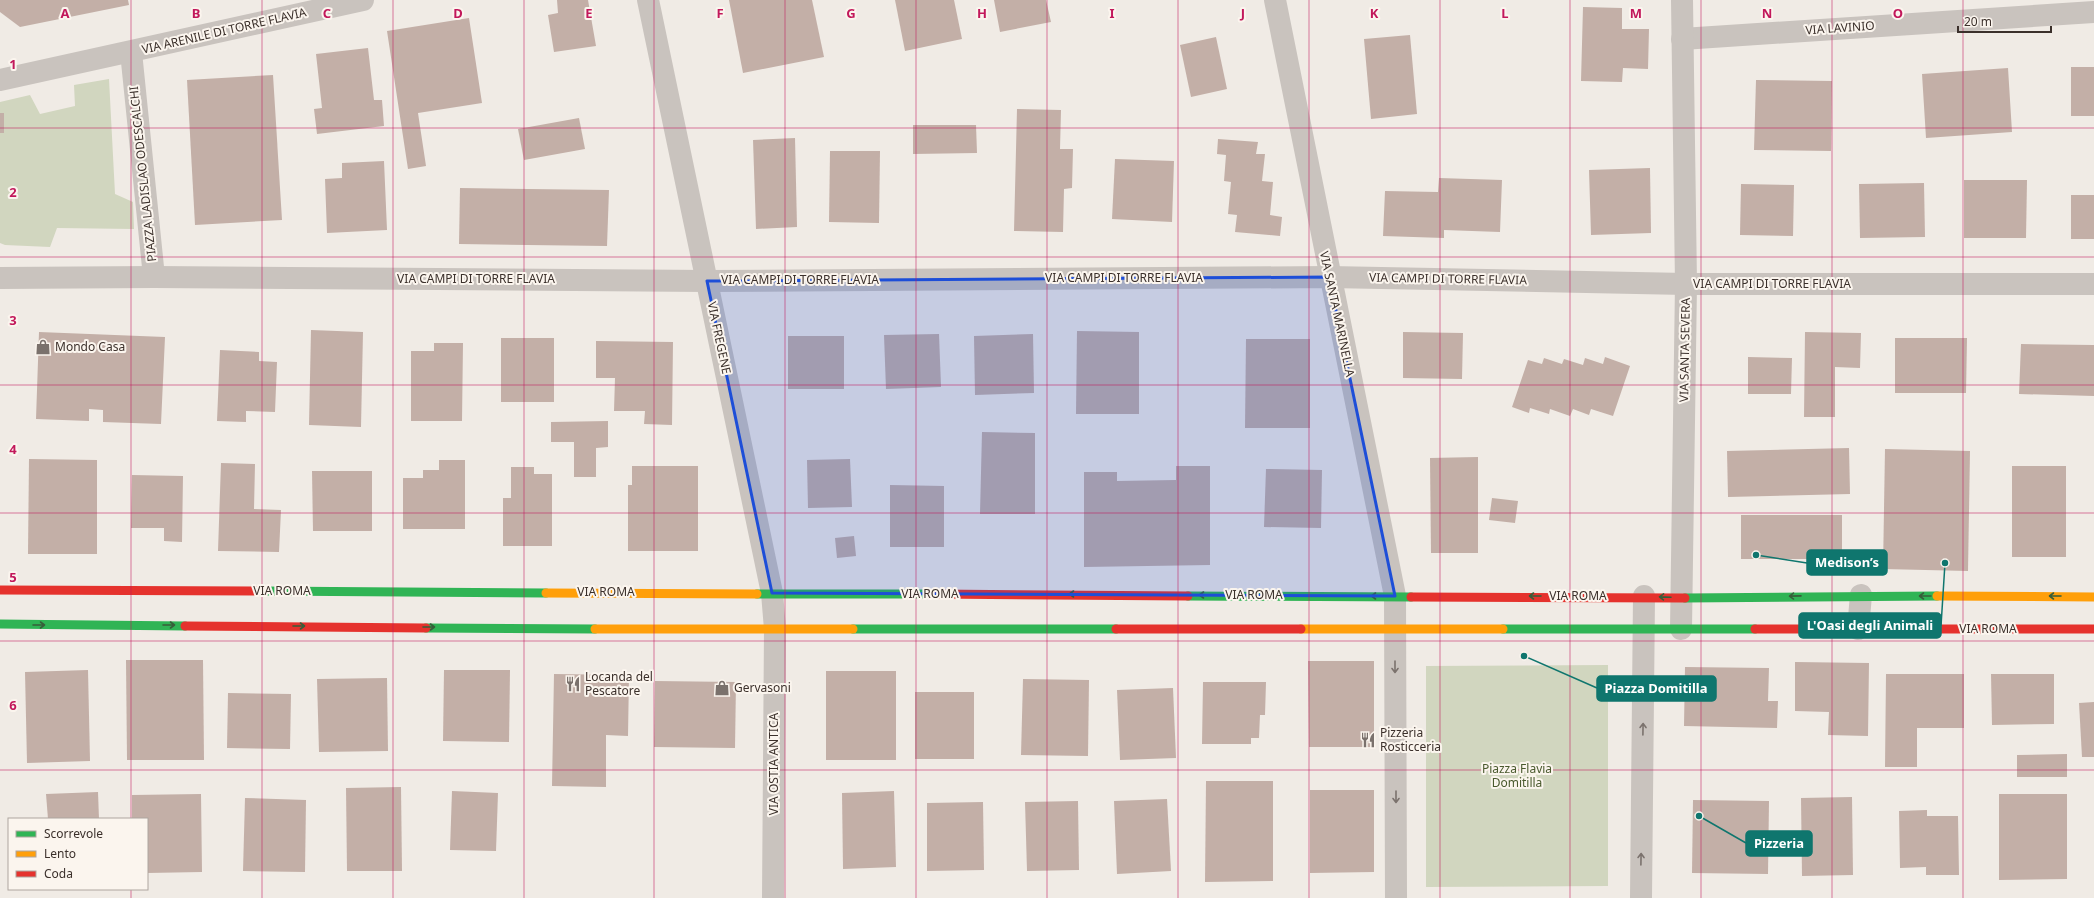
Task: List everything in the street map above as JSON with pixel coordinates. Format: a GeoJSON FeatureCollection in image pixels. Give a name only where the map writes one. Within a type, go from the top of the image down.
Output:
{"type":"FeatureCollection","features":[{"type":"Feature","properties":{"kind":"street","name":"VIA ARENILE DI TORRE FLAVIA"},"geometry":{"type":"LineString","coordinates":[[131,52],[363,0]]}},
{"type":"Feature","properties":{"kind":"street","name":"VIA FREGENE"},"geometry":{"type":"LineString","coordinates":[[648,0],[772,593],[775,629]]}},
{"type":"Feature","properties":{"kind":"street","name":"VIA SANTA MARINELLA"},"geometry":{"type":"LineString","coordinates":[[1275,0],[1329,277],[1395,596],[1395,628]]}},
{"type":"Feature","properties":{"kind":"street","name":"VIA SANTA SEVERA"},"geometry":{"type":"LineString","coordinates":[[1681,629],[1686,284],[1682,0]]}},
{"type":"Feature","properties":{"kind":"street","name":"VIA LAVINIO"},"geometry":{"type":"LineString","coordinates":[[1682,39],[2094,12]]}},
{"type":"Feature","properties":{"kind":"street"},"geometry":{"type":"LineString","coordinates":[[0,80],[131,52]]}},
{"type":"Feature","properties":{"kind":"street","name":"PIAZZA LADISLAO ODESCALCHI"},"geometry":{"type":"LineString","coordinates":[[0,278],[154,277],[131,52]]}},
{"type":"Feature","properties":{"kind":"street","name":"VIA CAMPI DI TORRE FLAVIA"},"geometry":{"type":"LineString","coordinates":[[154,277],[707,281],[1329,277],[1686,284],[2094,284]]}},
{"type":"Feature","properties":{"kind":"street","name":"VIA ROMA"},"geometry":{"type":"LineString","coordinates":[[0,590],[1644,596],[1681,598],[1861,595],[2094,597]]}},
{"type":"Feature","properties":{"kind":"street"},"geometry":{"type":"LineString","coordinates":[[1858,629],[1861,595]]}},
{"type":"Feature","properties":{"kind":"street"},"geometry":{"type":"LineString","coordinates":[[1641,898],[1644,596]]}},
{"type":"Feature","properties":{"kind":"street","name":"VIA ROMA"},"geometry":{"type":"LineString","coordinates":[[0,624],[775,629],[2094,629]]}},
{"type":"Feature","properties":{"kind":"street"},"geometry":{"type":"LineString","coordinates":[[1395,628],[1396,898]]}},
{"type":"Feature","properties":{"kind":"street","name":"VIA OSTIA ANTICA"},"geometry":{"type":"LineString","coordinates":[[773,898],[775,629]]}},
{"type":"Feature","properties":{"kind":"highlighted area"},"geometry":{"type":"Polygon","coordinates":[[[1329,277],[1395,596],[772,593],[707,281],[1329,277]]]}},
{"type":"Feature","properties":{"kind":"green space"},"geometry":{"type":"Polygon","coordinates":[[[109,79],[115,194],[133,202],[134,229],[57,228],[50,247],[5,245],[0,243],[0,133],[4,133],[4,113],[0,113],[0,102],[30,95],[40,114],[75,106],[74,85],[109,79]]]}},
{"type":"Feature","properties":{"kind":"green space","name":"Piazza Flavia Domitilla"},"geometry":{"type":"Polygon","coordinates":[[[1608,665],[1608,886],[1426,887],[1426,666],[1608,665]]]}},
{"type":"Feature","properties":{"kind":"building"},"geometry":{"type":"Polygon","coordinates":[[[0,0],[128,0],[129,5],[20,27],[0,12],[0,0]]]}},
{"type":"Feature","properties":{"kind":"building"},"geometry":{"type":"Polygon","coordinates":[[[557,0],[588,0],[596,46],[554,52],[548,15],[558,13],[557,0]]]}},
{"type":"Feature","properties":{"kind":"building"},"geometry":{"type":"Polygon","coordinates":[[[729,0],[812,0],[824,57],[743,73],[729,0]]]}},
{"type":"Feature","properties":{"kind":"building"},"geometry":{"type":"Polygon","coordinates":[[[895,0],[954,0],[962,39],[905,51],[895,0]]]}},
{"type":"Feature","properties":{"kind":"building"},"geometry":{"type":"Polygon","coordinates":[[[994,0],[1046,0],[1051,22],[1000,32],[994,0]]]}},
{"type":"Feature","properties":{"kind":"building"},"geometry":{"type":"Polygon","coordinates":[[[1583,7],[1622,8],[1622,29],[1649,29],[1648,69],[1623,68],[1622,82],[1581,81],[1583,7]]]}},
{"type":"Feature","properties":{"kind":"building"},"geometry":{"type":"Polygon","coordinates":[[[469,18],[482,103],[418,113],[426,166],[408,169],[387,31],[469,18]]]}},
{"type":"Feature","properties":{"kind":"building"},"geometry":{"type":"Polygon","coordinates":[[[1410,35],[1417,114],[1371,119],[1364,39],[1410,35]]]}},
{"type":"Feature","properties":{"kind":"building"},"geometry":{"type":"Polygon","coordinates":[[[1216,37],[1227,89],[1191,97],[1180,45],[1216,37]]]}},
{"type":"Feature","properties":{"kind":"building"},"geometry":{"type":"Polygon","coordinates":[[[368,48],[374,100],[382,100],[384,126],[317,134],[314,109],[322,108],[316,54],[368,48]]]}},
{"type":"Feature","properties":{"kind":"building"},"geometry":{"type":"Polygon","coordinates":[[[2071,67],[2094,67],[2094,116],[2071,116],[2071,67]]]}},
{"type":"Feature","properties":{"kind":"building"},"geometry":{"type":"Polygon","coordinates":[[[2008,68],[2012,132],[1926,138],[1922,74],[2008,68]]]}},
{"type":"Feature","properties":{"kind":"building"},"geometry":{"type":"Polygon","coordinates":[[[273,75],[282,220],[195,225],[187,80],[273,75]]]}},
{"type":"Feature","properties":{"kind":"building"},"geometry":{"type":"Polygon","coordinates":[[[1756,80],[1832,81],[1831,151],[1754,150],[1756,80]]]}},
{"type":"Feature","properties":{"kind":"building"},"geometry":{"type":"Polygon","coordinates":[[[1017,109],[1061,110],[1060,149],[1073,149],[1072,188],[1064,189],[1063,232],[1014,231],[1017,109]]]}},
{"type":"Feature","properties":{"kind":"building"},"geometry":{"type":"Polygon","coordinates":[[[0,113],[4,113],[4,133],[0,133],[0,113]]]}},
{"type":"Feature","properties":{"kind":"building"},"geometry":{"type":"Polygon","coordinates":[[[579,118],[585,149],[524,160],[518,129],[579,118]]]}},
{"type":"Feature","properties":{"kind":"building"},"geometry":{"type":"Polygon","coordinates":[[[913,125],[976,125],[977,153],[913,154],[913,125]]]}},
{"type":"Feature","properties":{"kind":"building"},"geometry":{"type":"Polygon","coordinates":[[[795,138],[797,227],[756,229],[753,140],[795,138]]]}},
{"type":"Feature","properties":{"kind":"building"},"geometry":{"type":"Polygon","coordinates":[[[1218,139],[1258,142],[1256,154],[1265,154],[1262,181],[1273,182],[1270,215],[1282,217],[1280,236],[1235,232],[1237,215],[1228,214],[1231,182],[1224,181],[1226,155],[1217,154],[1218,139]]]}},
{"type":"Feature","properties":{"kind":"building"},"geometry":{"type":"Polygon","coordinates":[[[830,151],[880,151],[879,223],[829,222],[830,151]]]}},
{"type":"Feature","properties":{"kind":"building"},"geometry":{"type":"Polygon","coordinates":[[[1115,159],[1174,161],[1172,222],[1112,219],[1115,159]]]}},
{"type":"Feature","properties":{"kind":"building"},"geometry":{"type":"Polygon","coordinates":[[[384,161],[387,230],[327,233],[325,179],[342,178],[342,163],[384,161]]]}},
{"type":"Feature","properties":{"kind":"building"},"geometry":{"type":"Polygon","coordinates":[[[1650,168],[1651,233],[1591,235],[1589,170],[1650,168]]]}},
{"type":"Feature","properties":{"kind":"building"},"geometry":{"type":"Polygon","coordinates":[[[1439,178],[1502,180],[1500,232],[1444,230],[1444,238],[1383,236],[1385,191],[1438,192],[1439,178]]]}},
{"type":"Feature","properties":{"kind":"building"},"geometry":{"type":"Polygon","coordinates":[[[1964,180],[2027,180],[2026,238],[1964,238],[1964,180]]]}},
{"type":"Feature","properties":{"kind":"building"},"geometry":{"type":"Polygon","coordinates":[[[1924,183],[1925,237],[1860,238],[1859,184],[1924,183]]]}},
{"type":"Feature","properties":{"kind":"building"},"geometry":{"type":"Polygon","coordinates":[[[1741,184],[1794,185],[1793,236],[1740,235],[1741,184]]]}},
{"type":"Feature","properties":{"kind":"building"},"geometry":{"type":"Polygon","coordinates":[[[460,188],[609,190],[607,246],[459,244],[460,188]]]}},
{"type":"Feature","properties":{"kind":"building"},"geometry":{"type":"Polygon","coordinates":[[[2071,195],[2094,195],[2094,239],[2071,239],[2071,195]]]}},
{"type":"Feature","properties":{"kind":"building"},"geometry":{"type":"Polygon","coordinates":[[[311,330],[363,332],[361,427],[309,425],[311,330]]]}},
{"type":"Feature","properties":{"kind":"building"},"geometry":{"type":"Polygon","coordinates":[[[1077,331],[1139,332],[1139,414],[1076,414],[1077,331]]]}},
{"type":"Feature","properties":{"kind":"building"},"geometry":{"type":"Polygon","coordinates":[[[39,332],[165,337],[161,424],[103,422],[103,410],[89,409],[89,421],[36,419],[39,332]]]}},
{"type":"Feature","properties":{"kind":"building"},"geometry":{"type":"Polygon","coordinates":[[[1403,332],[1463,333],[1462,379],[1403,378],[1403,332]]]}},
{"type":"Feature","properties":{"kind":"building"},"geometry":{"type":"Polygon","coordinates":[[[1805,332],[1861,333],[1860,368],[1835,367],[1835,417],[1804,417],[1805,332]]]}},
{"type":"Feature","properties":{"kind":"building"},"geometry":{"type":"Polygon","coordinates":[[[939,334],[941,387],[886,389],[884,335],[939,334]]]}},
{"type":"Feature","properties":{"kind":"building"},"geometry":{"type":"Polygon","coordinates":[[[1033,334],[1034,393],[975,395],[974,336],[1033,334]]]}},
{"type":"Feature","properties":{"kind":"building"},"geometry":{"type":"Polygon","coordinates":[[[788,336],[844,336],[844,389],[788,389],[788,336]]]}},
{"type":"Feature","properties":{"kind":"building"},"geometry":{"type":"Polygon","coordinates":[[[501,338],[554,338],[554,402],[501,402],[501,338]]]}},
{"type":"Feature","properties":{"kind":"building"},"geometry":{"type":"Polygon","coordinates":[[[1895,338],[1967,338],[1966,393],[1895,393],[1895,338]]]}},
{"type":"Feature","properties":{"kind":"building"},"geometry":{"type":"Polygon","coordinates":[[[1246,339],[1310,339],[1310,428],[1245,428],[1246,339]]]}},
{"type":"Feature","properties":{"kind":"building"},"geometry":{"type":"Polygon","coordinates":[[[596,341],[673,342],[672,425],[644,424],[645,411],[614,411],[615,378],[596,378],[596,341]]]}},
{"type":"Feature","properties":{"kind":"building"},"geometry":{"type":"Polygon","coordinates":[[[434,343],[463,343],[462,421],[411,421],[411,351],[434,351],[434,343]]]}},
{"type":"Feature","properties":{"kind":"building"},"geometry":{"type":"Polygon","coordinates":[[[2021,344],[2094,345],[2094,396],[2019,394],[2021,344]]]}},
{"type":"Feature","properties":{"kind":"building"},"geometry":{"type":"Polygon","coordinates":[[[220,350],[259,352],[259,361],[277,362],[275,412],[246,411],[246,422],[217,421],[220,350]]]}},
{"type":"Feature","properties":{"kind":"building"},"geometry":{"type":"Polygon","coordinates":[[[1605,357],[1630,366],[1613,416],[1591,409],[1589,415],[1573,409],[1570,416],[1550,409],[1549,414],[1530,408],[1529,413],[1512,407],[1528,360],[1542,364],[1544,358],[1562,364],[1564,359],[1583,365],[1585,358],[1603,364],[1605,357]]]}},
{"type":"Feature","properties":{"kind":"building"},"geometry":{"type":"Polygon","coordinates":[[[1748,357],[1792,358],[1791,394],[1748,394],[1748,357]]]}},
{"type":"Feature","properties":{"kind":"building"},"geometry":{"type":"Polygon","coordinates":[[[608,421],[608,447],[596,448],[596,477],[574,477],[574,442],[551,442],[551,422],[608,421]]]}},
{"type":"Feature","properties":{"kind":"building"},"geometry":{"type":"Polygon","coordinates":[[[982,432],[1035,433],[1035,514],[980,514],[982,432]]]}},
{"type":"Feature","properties":{"kind":"building"},"geometry":{"type":"Polygon","coordinates":[[[1849,448],[1850,494],[1728,497],[1727,451],[1849,448]]]}},
{"type":"Feature","properties":{"kind":"building"},"geometry":{"type":"Polygon","coordinates":[[[1885,449],[1970,451],[1968,571],[1883,569],[1885,449]]]}},
{"type":"Feature","properties":{"kind":"building"},"geometry":{"type":"Polygon","coordinates":[[[1478,457],[1478,553],[1431,553],[1430,458],[1478,457]]]}},
{"type":"Feature","properties":{"kind":"building"},"geometry":{"type":"Polygon","coordinates":[[[29,459],[97,460],[97,554],[28,554],[29,459]]]}},
{"type":"Feature","properties":{"kind":"building"},"geometry":{"type":"Polygon","coordinates":[[[850,459],[852,507],[808,508],[807,460],[850,459]]]}},
{"type":"Feature","properties":{"kind":"building"},"geometry":{"type":"Polygon","coordinates":[[[439,460],[465,460],[465,529],[403,529],[403,478],[423,478],[423,470],[439,470],[439,460]]]}},
{"type":"Feature","properties":{"kind":"building"},"geometry":{"type":"Polygon","coordinates":[[[221,463],[255,464],[254,509],[281,510],[279,552],[218,551],[221,463]]]}},
{"type":"Feature","properties":{"kind":"building"},"geometry":{"type":"Polygon","coordinates":[[[632,466],[698,466],[698,551],[628,551],[628,485],[632,485],[632,466]]]}},
{"type":"Feature","properties":{"kind":"building"},"geometry":{"type":"Polygon","coordinates":[[[1176,466],[1210,466],[1210,565],[1084,567],[1084,472],[1117,472],[1117,481],[1176,480],[1176,466]]]}},
{"type":"Feature","properties":{"kind":"building"},"geometry":{"type":"Polygon","coordinates":[[[2012,466],[2066,466],[2066,557],[2012,557],[2012,466]]]}},
{"type":"Feature","properties":{"kind":"building"},"geometry":{"type":"Polygon","coordinates":[[[511,467],[534,467],[534,474],[552,474],[552,546],[503,546],[503,498],[511,498],[511,467]]]}},
{"type":"Feature","properties":{"kind":"building"},"geometry":{"type":"Polygon","coordinates":[[[1266,469],[1322,470],[1321,528],[1264,527],[1266,469]]]}},
{"type":"Feature","properties":{"kind":"building"},"geometry":{"type":"Polygon","coordinates":[[[312,471],[372,471],[372,531],[313,531],[312,471]]]}},
{"type":"Feature","properties":{"kind":"building"},"geometry":{"type":"Polygon","coordinates":[[[132,475],[183,476],[182,542],[164,541],[164,528],[131,528],[132,475]]]}},
{"type":"Feature","properties":{"kind":"building"},"geometry":{"type":"Polygon","coordinates":[[[890,485],[944,486],[944,547],[890,547],[890,485]]]}},
{"type":"Feature","properties":{"kind":"building"},"geometry":{"type":"Polygon","coordinates":[[[1492,498],[1518,501],[1515,523],[1489,520],[1492,498]]]}},
{"type":"Feature","properties":{"kind":"building"},"geometry":{"type":"Polygon","coordinates":[[[1741,515],[1842,515],[1842,559],[1741,559],[1741,515]]]}},
{"type":"Feature","properties":{"kind":"building"},"geometry":{"type":"Polygon","coordinates":[[[854,536],[856,556],[837,558],[835,538],[854,536]]]}},
{"type":"Feature","properties":{"kind":"building"},"geometry":{"type":"Polygon","coordinates":[[[126,660],[203,660],[204,760],[127,760],[126,660]]]}},
{"type":"Feature","properties":{"kind":"building"},"geometry":{"type":"Polygon","coordinates":[[[1308,661],[1374,661],[1374,747],[1309,747],[1308,661]]]}},
{"type":"Feature","properties":{"kind":"building"},"geometry":{"type":"Polygon","coordinates":[[[1795,662],[1869,663],[1868,736],[1828,735],[1829,712],[1795,711],[1795,662]]]}},
{"type":"Feature","properties":{"kind":"building"},"geometry":{"type":"Polygon","coordinates":[[[1685,667],[1769,668],[1768,701],[1778,701],[1777,728],[1684,726],[1685,667]]]}},
{"type":"Feature","properties":{"kind":"building"},"geometry":{"type":"Polygon","coordinates":[[[88,670],[90,761],[27,763],[25,672],[88,670]]]}},
{"type":"Feature","properties":{"kind":"building"},"geometry":{"type":"Polygon","coordinates":[[[444,670],[510,670],[509,742],[443,741],[444,670]]]}},
{"type":"Feature","properties":{"kind":"building"},"geometry":{"type":"Polygon","coordinates":[[[826,671],[896,671],[896,760],[826,760],[826,671]]]}},
{"type":"Feature","properties":{"kind":"building"},"geometry":{"type":"Polygon","coordinates":[[[554,674],[629,675],[628,736],[606,735],[606,787],[552,786],[554,674]]]}},
{"type":"Feature","properties":{"kind":"building"},"geometry":{"type":"Polygon","coordinates":[[[1886,674],[1964,674],[1964,728],[1917,728],[1917,767],[1885,767],[1886,674]]]}},
{"type":"Feature","properties":{"kind":"building"},"geometry":{"type":"Polygon","coordinates":[[[1991,674],[2054,674],[2054,724],[1992,725],[1991,674]]]}},
{"type":"Feature","properties":{"kind":"building"},"geometry":{"type":"Polygon","coordinates":[[[387,678],[388,751],[319,752],[317,679],[387,678]]]}},
{"type":"Feature","properties":{"kind":"building"},"geometry":{"type":"Polygon","coordinates":[[[1023,679],[1089,680],[1088,756],[1021,755],[1023,679]]]}},
{"type":"Feature","properties":{"kind":"building"},"geometry":{"type":"Polygon","coordinates":[[[655,681],[736,682],[735,748],[654,747],[655,681]]]}},
{"type":"Feature","properties":{"kind":"building"},"geometry":{"type":"Polygon","coordinates":[[[1203,682],[1266,682],[1265,715],[1260,715],[1259,738],[1251,738],[1251,744],[1202,744],[1203,682]]]}},
{"type":"Feature","properties":{"kind":"building"},"geometry":{"type":"Polygon","coordinates":[[[1173,688],[1176,758],[1120,760],[1117,690],[1173,688]]]}},
{"type":"Feature","properties":{"kind":"building"},"geometry":{"type":"Polygon","coordinates":[[[915,692],[974,692],[974,759],[915,759],[915,692]]]}},
{"type":"Feature","properties":{"kind":"building"},"geometry":{"type":"Polygon","coordinates":[[[228,693],[291,694],[290,749],[227,748],[228,693]]]}},
{"type":"Feature","properties":{"kind":"building"},"geometry":{"type":"Polygon","coordinates":[[[2094,702],[2094,757],[2082,757],[2079,703],[2094,702]]]}},
{"type":"Feature","properties":{"kind":"building"},"geometry":{"type":"Polygon","coordinates":[[[2067,754],[2067,777],[2017,777],[2017,755],[2067,754]]]}},
{"type":"Feature","properties":{"kind":"building"},"geometry":{"type":"Polygon","coordinates":[[[1206,781],[1273,781],[1273,881],[1205,882],[1206,781]]]}},
{"type":"Feature","properties":{"kind":"building"},"geometry":{"type":"Polygon","coordinates":[[[401,787],[402,871],[347,871],[346,788],[401,787]]]}},
{"type":"Feature","properties":{"kind":"building"},"geometry":{"type":"Polygon","coordinates":[[[1310,790],[1374,790],[1374,872],[1310,873],[1310,790]]]}},
{"type":"Feature","properties":{"kind":"building"},"geometry":{"type":"Polygon","coordinates":[[[452,791],[498,793],[496,851],[450,850],[452,791]]]}},
{"type":"Feature","properties":{"kind":"building"},"geometry":{"type":"Polygon","coordinates":[[[894,791],[896,867],[843,869],[842,793],[894,791]]]}},
{"type":"Feature","properties":{"kind":"building"},"geometry":{"type":"Polygon","coordinates":[[[98,792],[99,818],[48,818],[46,794],[98,792]]]}},
{"type":"Feature","properties":{"kind":"building"},"geometry":{"type":"Polygon","coordinates":[[[201,794],[202,872],[148,873],[148,818],[132,818],[132,795],[201,794]]]}},
{"type":"Feature","properties":{"kind":"building"},"geometry":{"type":"Polygon","coordinates":[[[1999,794],[2067,794],[2067,879],[1999,880],[1999,794]]]}},
{"type":"Feature","properties":{"kind":"building"},"geometry":{"type":"Polygon","coordinates":[[[1852,797],[1853,875],[1802,876],[1801,798],[1852,797]]]}},
{"type":"Feature","properties":{"kind":"building"},"geometry":{"type":"Polygon","coordinates":[[[245,798],[306,800],[305,872],[243,871],[245,798]]]}},
{"type":"Feature","properties":{"kind":"building"},"geometry":{"type":"Polygon","coordinates":[[[1167,799],[1171,871],[1117,874],[1114,801],[1167,799]]]}},
{"type":"Feature","properties":{"kind":"building"},"geometry":{"type":"Polygon","coordinates":[[[1693,800],[1769,801],[1768,874],[1692,873],[1693,800]]]}},
{"type":"Feature","properties":{"kind":"building"},"geometry":{"type":"Polygon","coordinates":[[[1078,801],[1079,870],[1027,871],[1025,802],[1078,801]]]}},
{"type":"Feature","properties":{"kind":"building"},"geometry":{"type":"Polygon","coordinates":[[[983,802],[984,870],[927,871],[927,803],[983,802]]]}},
{"type":"Feature","properties":{"kind":"building"},"geometry":{"type":"Polygon","coordinates":[[[1927,810],[1927,816],[1958,816],[1959,875],[1926,875],[1926,867],[1900,868],[1899,811],[1927,810]]]}},
{"type":"Feature","properties":{"kind":"traffic: fast"},"geometry":{"type":"LineString","coordinates":[[262,591],[546,593]]}},
{"type":"Feature","properties":{"kind":"traffic: fast"},"geometry":{"type":"LineString","coordinates":[[757,594],[936,594]]}},
{"type":"Feature","properties":{"kind":"traffic: fast"},"geometry":{"type":"LineString","coordinates":[[1188,596],[1411,597]]}},
{"type":"Feature","properties":{"kind":"traffic: fast"},"geometry":{"type":"LineString","coordinates":[[1685,598],[1937,596]]}},
{"type":"Feature","properties":{"kind":"traffic: fast"},"geometry":{"type":"LineString","coordinates":[[0,624],[185,626]]}},
{"type":"Feature","properties":{"kind":"traffic: fast"},"geometry":{"type":"LineString","coordinates":[[426,628],[595,629]]}},
{"type":"Feature","properties":{"kind":"traffic: fast"},"geometry":{"type":"LineString","coordinates":[[853,629],[1116,629]]}},
{"type":"Feature","properties":{"kind":"traffic: fast"},"geometry":{"type":"LineString","coordinates":[[1503,629],[1755,629]]}},
{"type":"Feature","properties":{"kind":"traffic: slow"},"geometry":{"type":"LineString","coordinates":[[546,593],[757,594]]}},
{"type":"Feature","properties":{"kind":"traffic: slow"},"geometry":{"type":"LineString","coordinates":[[1937,596],[2094,597]]}},
{"type":"Feature","properties":{"kind":"traffic: slow"},"geometry":{"type":"LineString","coordinates":[[595,629],[853,629]]}},
{"type":"Feature","properties":{"kind":"traffic: slow"},"geometry":{"type":"LineString","coordinates":[[1301,629],[1503,629]]}},
{"type":"Feature","properties":{"kind":"traffic: jam"},"geometry":{"type":"LineString","coordinates":[[0,590],[262,591]]}},
{"type":"Feature","properties":{"kind":"traffic: jam"},"geometry":{"type":"LineString","coordinates":[[936,594],[1188,596]]}},
{"type":"Feature","properties":{"kind":"traffic: jam"},"geometry":{"type":"LineString","coordinates":[[1411,597],[1685,598]]}},
{"type":"Feature","properties":{"kind":"traffic: jam"},"geometry":{"type":"LineString","coordinates":[[185,626],[426,628]]}},
{"type":"Feature","properties":{"kind":"traffic: jam"},"geometry":{"type":"LineString","coordinates":[[1116,629],[1301,629]]}},
{"type":"Feature","properties":{"kind":"traffic: jam"},"geometry":{"type":"LineString","coordinates":[[1755,629],[2094,629]]}},
{"type":"Feature","properties":{"kind":"place","name":"Mondo Casa"},"geometry":{"type":"Point","coordinates":[43,347]}},
{"type":"Feature","properties":{"kind":"place","name":"Medison’s"},"geometry":{"type":"Point","coordinates":[1756,555]}},
{"type":"Feature","properties":{"kind":"place","name":"L'Oasi degli Animali"},"geometry":{"type":"Point","coordinates":[1945,563]}},
{"type":"Feature","properties":{"kind":"place","name":"Piazza Domitilla"},"geometry":{"type":"Point","coordinates":[1524,656]}},
{"type":"Feature","properties":{"kind":"place","name":"Locanda del Pescatore"},"geometry":{"type":"Point","coordinates":[573,684]}},
{"type":"Feature","properties":{"kind":"place","name":"Gervasoni"},"geometry":{"type":"Point","coordinates":[722,688]}},
{"type":"Feature","properties":{"kind":"place","name":"Pizzeria Rosticceria"},"geometry":{"type":"Point","coordinates":[1368,740]}},
{"type":"Feature","properties":{"kind":"place","name":"Pizzeria"},"geometry":{"type":"Point","coordinates":[1699,816]}}]}
